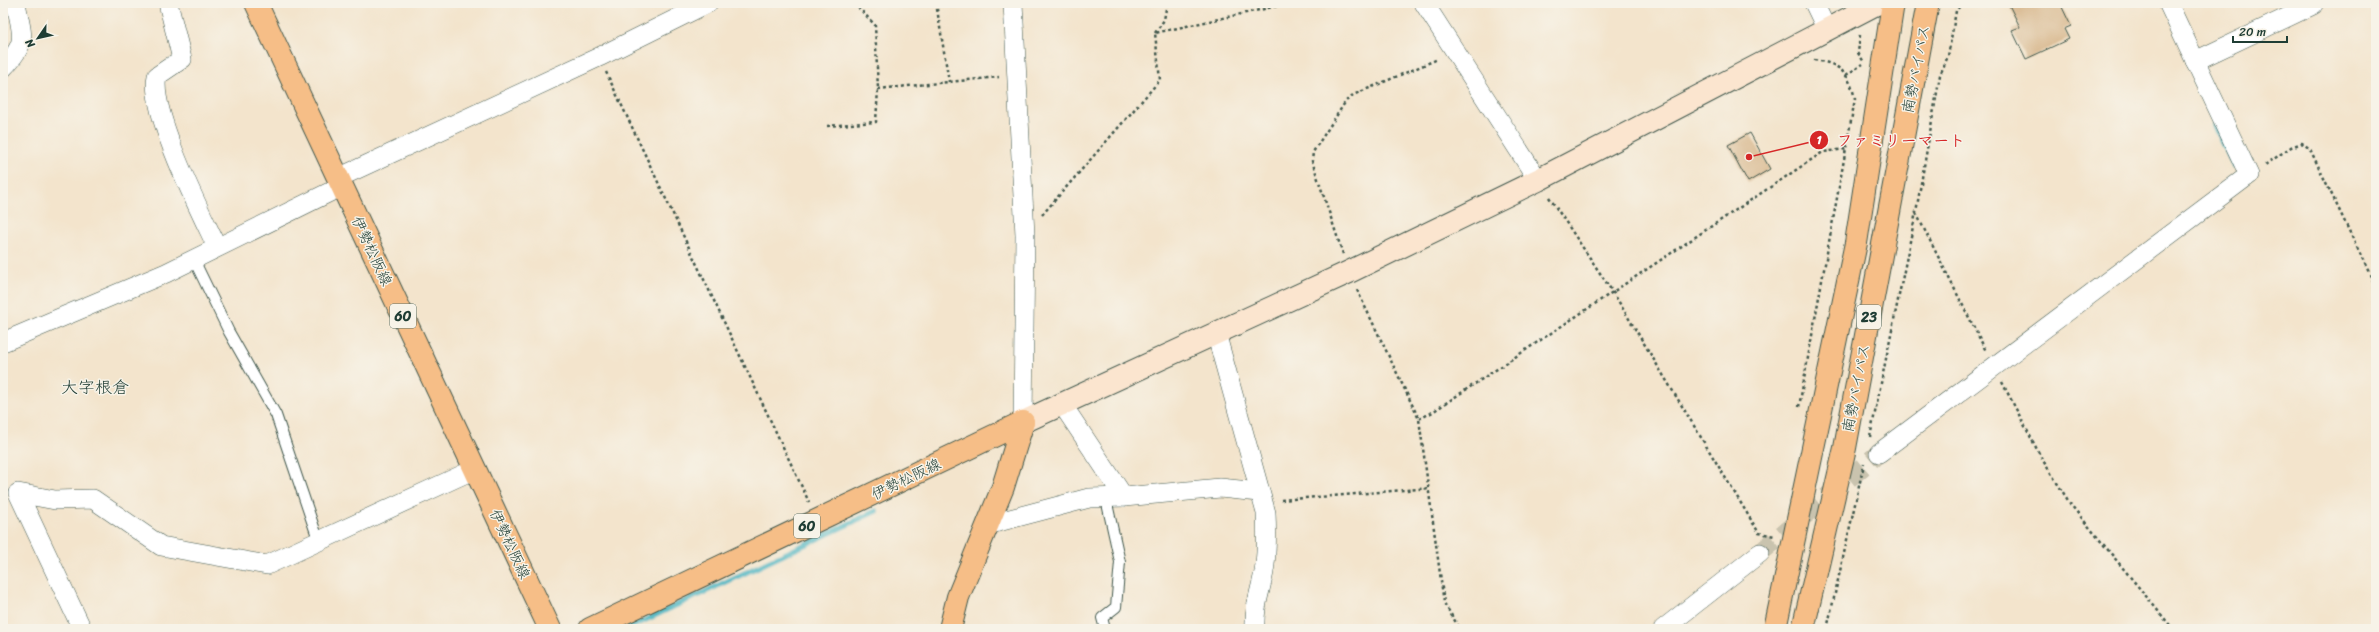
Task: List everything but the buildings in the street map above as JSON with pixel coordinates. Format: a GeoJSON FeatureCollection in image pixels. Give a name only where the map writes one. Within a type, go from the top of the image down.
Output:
{"type":"FeatureCollection","features":[{"type":"Feature","properties":{"kind":"main road","name":"伊勢松阪線"},"geometry":{"type":"LineString","coordinates":[[256,3],[550,629]]}},
{"type":"Feature","properties":{"kind":"main road","name":"南勢バイパス"},"geometry":{"type":"LineString","coordinates":[[1776,629],[1854,250],[1893,3]]}},
{"type":"Feature","properties":{"kind":"main road","name":"南勢バイパス"},"geometry":{"type":"LineString","coordinates":[[1803,629],[1844,448],[1928,3]]}},
{"type":"Feature","properties":{"kind":"main road","name":"伊勢松阪線"},"geometry":{"type":"LineString","coordinates":[[590,629],[1023,422]]}},
{"type":"Feature","properties":{"kind":"main road"},"geometry":{"type":"LineString","coordinates":[[950,629],[958,597],[1003,487],[1023,422]]}},
{"type":"Feature","properties":{"kind":"street"},"geometry":{"type":"LineString","coordinates":[[3,68],[16,55],[23,41],[16,3]]}},
{"type":"Feature","properties":{"kind":"street"},"geometry":{"type":"LineString","coordinates":[[168,3],[182,59],[157,76],[155,84],[167,130],[188,186],[217,247]]}},
{"type":"Feature","properties":{"kind":"street"},"geometry":{"type":"LineString","coordinates":[[3,342],[194,260],[340,182],[708,3]]}},
{"type":"Feature","properties":{"kind":"street"},"geometry":{"type":"LineString","coordinates":[[1013,3],[1025,235],[1023,422],[1349,272],[1538,180],[1878,3]]}},
{"type":"Feature","properties":{"kind":"street"},"geometry":{"type":"LineString","coordinates":[[1424,3],[1538,180]]}},
{"type":"Feature","properties":{"kind":"street"},"geometry":{"type":"LineString","coordinates":[[1814,3],[1827,30]]}},
{"type":"Feature","properties":{"kind":"street"},"geometry":{"type":"LineString","coordinates":[[1871,452],[1994,368],[2249,175],[2168,3]]}},
{"type":"Feature","properties":{"kind":"street"},"geometry":{"type":"LineString","coordinates":[[2195,61],[2314,5]]}},
{"type":"Feature","properties":{"kind":"street"},"geometry":{"type":"LineString","coordinates":[[1216,333],[1261,497],[1267,543],[1264,572],[1254,610],[1255,629]]}},
{"type":"Feature","properties":{"kind":"street"},"geometry":{"type":"LineString","coordinates":[[1062,404],[1116,497]]}},
{"type":"Feature","properties":{"kind":"street"},"geometry":{"type":"LineString","coordinates":[[82,629],[18,493],[55,500],[93,499],[161,546],[267,565],[475,469]]}},
{"type":"Feature","properties":{"kind":"street"},"geometry":{"type":"LineString","coordinates":[[987,525],[1089,498],[1220,488],[1261,497]]}},
{"type":"Feature","properties":{"kind":"street"},"geometry":{"type":"LineString","coordinates":[[1663,629],[1760,553]]}},
{"type":"Feature","properties":{"kind":"lane"},"geometry":{"type":"LineString","coordinates":[[194,260],[230,332],[276,415],[319,542]]}},
{"type":"Feature","properties":{"kind":"lane"},"geometry":{"type":"LineString","coordinates":[[1104,629],[1102,618],[1116,607],[1120,562],[1108,508],[1116,497]]}},
{"type":"Feature","properties":{"kind":"path"},"geometry":{"type":"LineString","coordinates":[[827,126],[876,122],[878,89],[875,25],[854,3]]}},
{"type":"Feature","properties":{"kind":"path"},"geometry":{"type":"LineString","coordinates":[[936,3],[949,82]]}},
{"type":"Feature","properties":{"kind":"path"},"geometry":{"type":"LineString","coordinates":[[1025,235],[1160,80],[1155,33],[1164,20],[1167,3]]}},
{"type":"Feature","properties":{"kind":"path"},"geometry":{"type":"LineString","coordinates":[[1155,33],[1291,3]]}},
{"type":"Feature","properties":{"kind":"path"},"geometry":{"type":"LineString","coordinates":[[1827,629],[1871,452],[1940,75],[1948,56],[1956,11],[1962,3]]}},
{"type":"Feature","properties":{"kind":"path"},"geometry":{"type":"LineString","coordinates":[[1455,51],[1353,95],[1346,101],[1313,152],[1312,161],[1349,272],[1419,419],[1430,488],[1444,603],[1460,629]]}},
{"type":"Feature","properties":{"kind":"path"},"geometry":{"type":"LineString","coordinates":[[599,56],[817,521]]}},
{"type":"Feature","properties":{"kind":"path"},"geometry":{"type":"LineString","coordinates":[[1798,412],[1855,99],[1853,88],[1848,77],[1839,67],[1829,62],[1808,59]]}},
{"type":"Feature","properties":{"kind":"path"},"geometry":{"type":"LineString","coordinates":[[878,89],[1016,75]]}},
{"type":"Feature","properties":{"kind":"path"},"geometry":{"type":"LineString","coordinates":[[2249,175],[2291,147],[2302,143],[2310,149],[2376,287]]}},
{"type":"Feature","properties":{"kind":"path"},"geometry":{"type":"LineString","coordinates":[[1419,419],[1431,413],[1823,152],[1846,149]]}},
{"type":"Feature","properties":{"kind":"path"},"geometry":{"type":"LineString","coordinates":[[1538,180],[1612,292],[1759,532],[1776,536],[1777,528]]}},
{"type":"Feature","properties":{"kind":"path"},"geometry":{"type":"LineString","coordinates":[[1916,212],[1994,368],[2042,459],[2071,506],[2173,629]]}},
{"type":"Feature","properties":{"kind":"path"},"geometry":{"type":"LineString","coordinates":[[1261,497],[1430,488]]}},
{"type":"Feature","properties":{"kind":"waterway"},"geometry":{"type":"LineString","coordinates":[[2215,125],[2234,166]]}},
{"type":"Feature","properties":{"kind":"waterway"},"geometry":{"type":"LineString","coordinates":[[626,629],[876,511]]}},
{"type":"Feature","properties":{"kind":"tunnel"},"geometry":{"type":"LineString","coordinates":[[1760,553],[1879,453]]}},
{"type":"Feature","properties":{"kind":"place","name":"ファミリーマート"},"geometry":{"type":"Point","coordinates":[1749,157]}},
{"type":"Feature","properties":{"kind":"district","name":"大字根倉"},"geometry":{"type":"Point","coordinates":[95,387]}}]}
